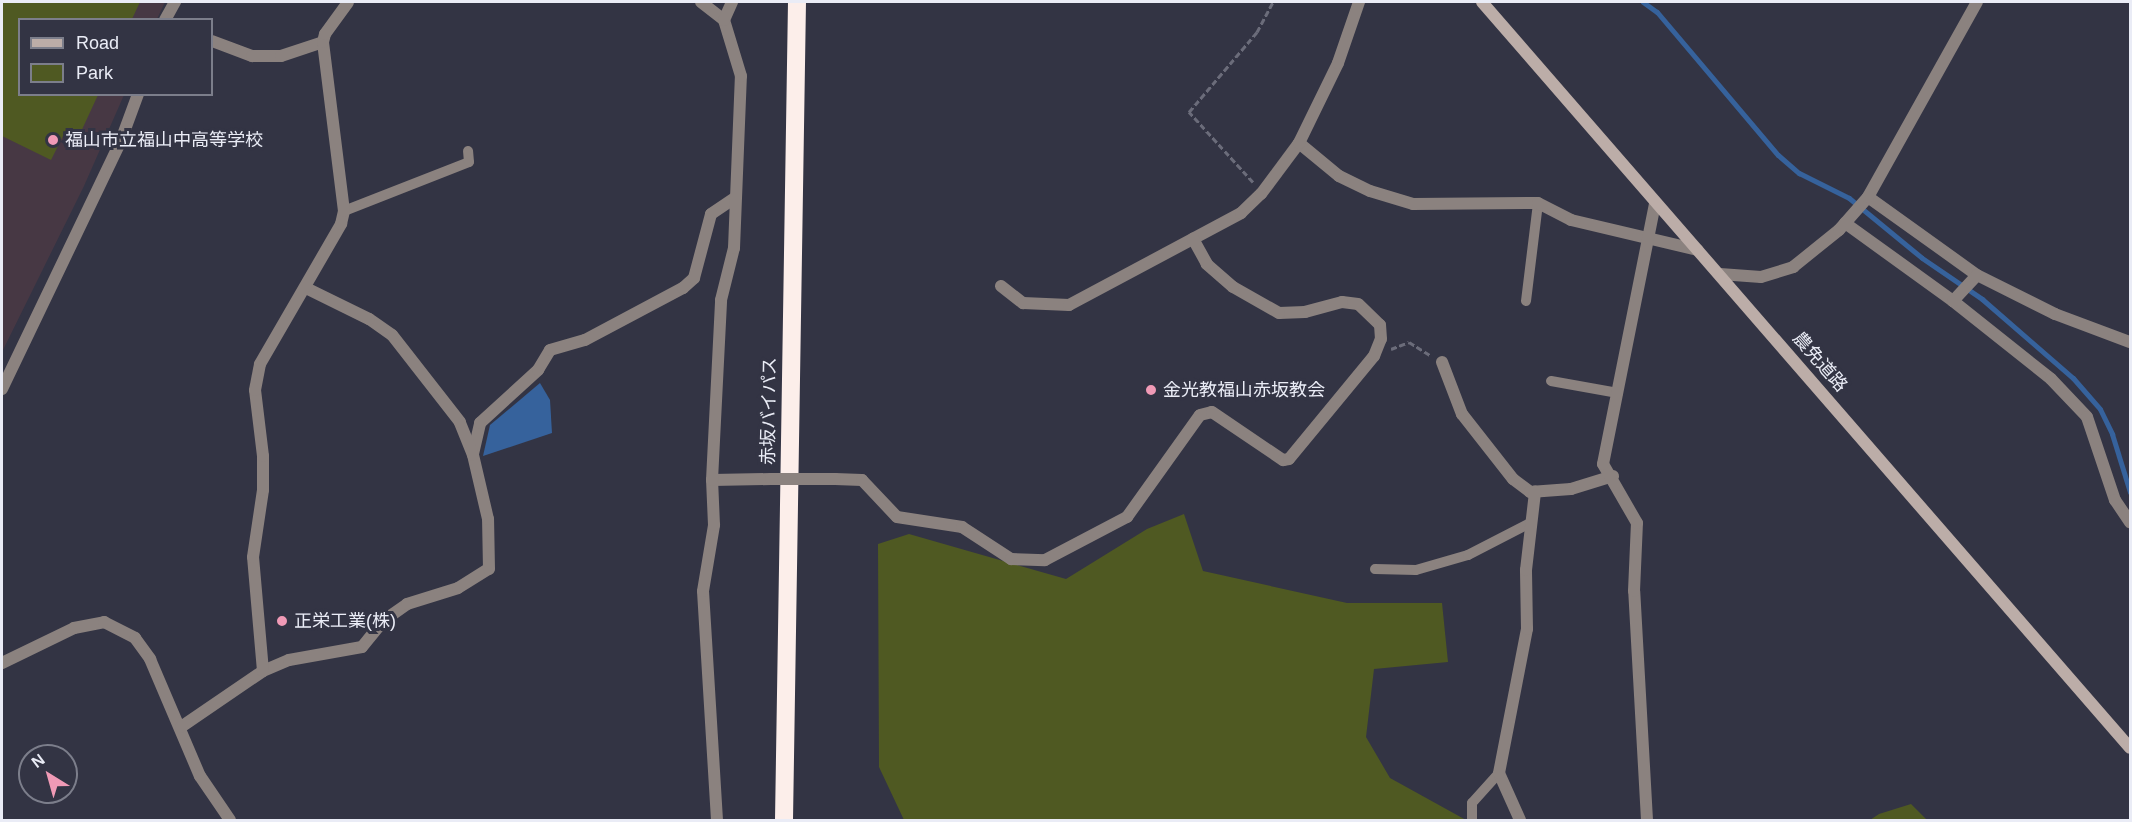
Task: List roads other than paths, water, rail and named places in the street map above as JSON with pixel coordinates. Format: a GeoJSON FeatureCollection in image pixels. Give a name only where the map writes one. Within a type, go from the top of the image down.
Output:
{"type":"FeatureCollection","features":[{"type":"Feature","properties":{"kind":"highway","name":"赤坂バイパス"},"geometry":{"type":"LineString","coordinates":[[784,820],[797,2]]}},
{"type":"Feature","properties":{"kind":"highway","name":"赤坂バイパス"},"geometry":{"type":"LineString","coordinates":[[794,820],[806,2]]}},
{"type":"Feature","properties":{"kind":"street"},"geometry":{"type":"LineString","coordinates":[[166,18],[175,2]]}},
{"type":"Feature","properties":{"kind":"street"},"geometry":{"type":"LineString","coordinates":[[263,671],[253,557],[264,490],[263,456],[255,390],[260,364],[341,224],[344,211],[323,42],[324,34],[348,2]]}},
{"type":"Feature","properties":{"kind":"street"},"geometry":{"type":"LineString","coordinates":[[701,2],[724,20],[741,76],[734,248],[721,300],[712,480],[714,525],[703,591],[717,820]]}},
{"type":"Feature","properties":{"kind":"street"},"geometry":{"type":"LineString","coordinates":[[724,20],[732,2]]}},
{"type":"Feature","properties":{"kind":"street"},"geometry":{"type":"LineString","coordinates":[[1001,286],[1023,303],[1041,306],[1069,305],[1241,213],[1262,192],[1299,143],[1338,63],[1359,2]]}},
{"type":"Feature","properties":{"kind":"street","name":"農免道路"},"geometry":{"type":"LineString","coordinates":[[1482,2],[2130,748]]}},
{"type":"Feature","properties":{"kind":"street"},"geometry":{"type":"LineString","coordinates":[[1720,274],[1761,277],[1793,267],[1847,221],[1866,200],[1977,2]]}},
{"type":"Feature","properties":{"kind":"street"},"geometry":{"type":"LineString","coordinates":[[213,41],[252,56],[281,56],[323,42]]}},
{"type":"Feature","properties":{"kind":"street"},"geometry":{"type":"LineString","coordinates":[[2,389],[120,143],[137,96]]}},
{"type":"Feature","properties":{"kind":"street"},"geometry":{"type":"LineString","coordinates":[[1299,143],[1339,176],[1370,191],[1413,204],[1538,203],[1571,220],[1649,236],[1698,250]]}},
{"type":"Feature","properties":{"kind":"street"},"geometry":{"type":"LineString","coordinates":[[473,455],[480,423],[538,370],[550,350],[585,340],[683,288],[694,278],[711,214],[736,197]]}},
{"type":"Feature","properties":{"kind":"street"},"geometry":{"type":"LineString","coordinates":[[1866,200],[1974,280],[2130,342]]}},
{"type":"Feature","properties":{"kind":"street"},"geometry":{"type":"LineString","coordinates":[[1647,820],[1634,591],[1637,524],[1613,476],[1603,464],[1655,202]]}},
{"type":"Feature","properties":{"kind":"street"},"geometry":{"type":"LineString","coordinates":[[1847,221],[2030,361],[2087,417],[2115,500],[2130,522]]}},
{"type":"Feature","properties":{"kind":"street"},"geometry":{"type":"LineString","coordinates":[[712,480],[862,480],[897,517],[962,527],[1011,559],[1045,560],[1127,517],[1200,415],[1212,412],[1283,460],[1289,459],[1374,356],[1381,339],[1380,324],[1358,304],[1342,302],[1305,312],[1279,313],[1224,279],[1207,264],[1193,240]]}},
{"type":"Feature","properties":{"kind":"street"},"geometry":{"type":"LineString","coordinates":[[1953,301],[1974,280]]}},
{"type":"Feature","properties":{"kind":"street"},"geometry":{"type":"LineString","coordinates":[[181,727],[263,671],[289,660],[362,648],[383,621],[407,604],[458,588],[489,569],[488,519],[473,455],[460,422],[393,335],[369,319],[306,288]]}},
{"type":"Feature","properties":{"kind":"street"},"geometry":{"type":"LineString","coordinates":[[1442,362],[1462,414],[1513,479],[1535,492],[1571,489],[1613,476]]}},
{"type":"Feature","properties":{"kind":"street"},"geometry":{"type":"LineString","coordinates":[[1520,820],[1499,773],[1527,629],[1530,523],[1535,492]]}},
{"type":"Feature","properties":{"kind":"street"},"geometry":{"type":"LineString","coordinates":[[2,663],[74,628],[104,622],[135,638],[150,659],[200,776],[230,820]]}},
{"type":"Feature","properties":{"kind":"lane"},"geometry":{"type":"LineString","coordinates":[[344,211],[469,162],[468,151]]}},
{"type":"Feature","properties":{"kind":"lane"},"geometry":{"type":"LineString","coordinates":[[1526,301],[1538,203]]}},
{"type":"Feature","properties":{"kind":"lane"},"geometry":{"type":"LineString","coordinates":[[1551,381],[1618,393]]}},
{"type":"Feature","properties":{"kind":"lane"},"geometry":{"type":"LineString","coordinates":[[1375,569],[1416,570],[1468,555],[1530,523]]}},
{"type":"Feature","properties":{"kind":"lane"},"geometry":{"type":"LineString","coordinates":[[1472,820],[1472,803],[1499,773]]}},
{"type":"Feature","properties":{"kind":"water"},"geometry":{"type":"Polygon","coordinates":[[[540,383],[550,400],[552,433],[483,456],[490,425],[540,383]]]}},
{"type":"Feature","properties":{"kind":"waterway"},"geometry":{"type":"LineString","coordinates":[[1643,2],[1657,12],[1778,155],[1799,173],[1849,198],[1922,258],[1982,299],[2073,378],[2100,409],[2112,434],[2130,492]]}},
{"type":"Feature","properties":{"kind":"place","name":"福山市立福山中高等学校"},"geometry":{"type":"Point","coordinates":[53,140]}},
{"type":"Feature","properties":{"kind":"place","name":"金光教福山赤坂教会"},"geometry":{"type":"Point","coordinates":[1151,390]}},
{"type":"Feature","properties":{"kind":"place","name":"正栄工業(株)"},"geometry":{"type":"Point","coordinates":[282,621]}}]}
